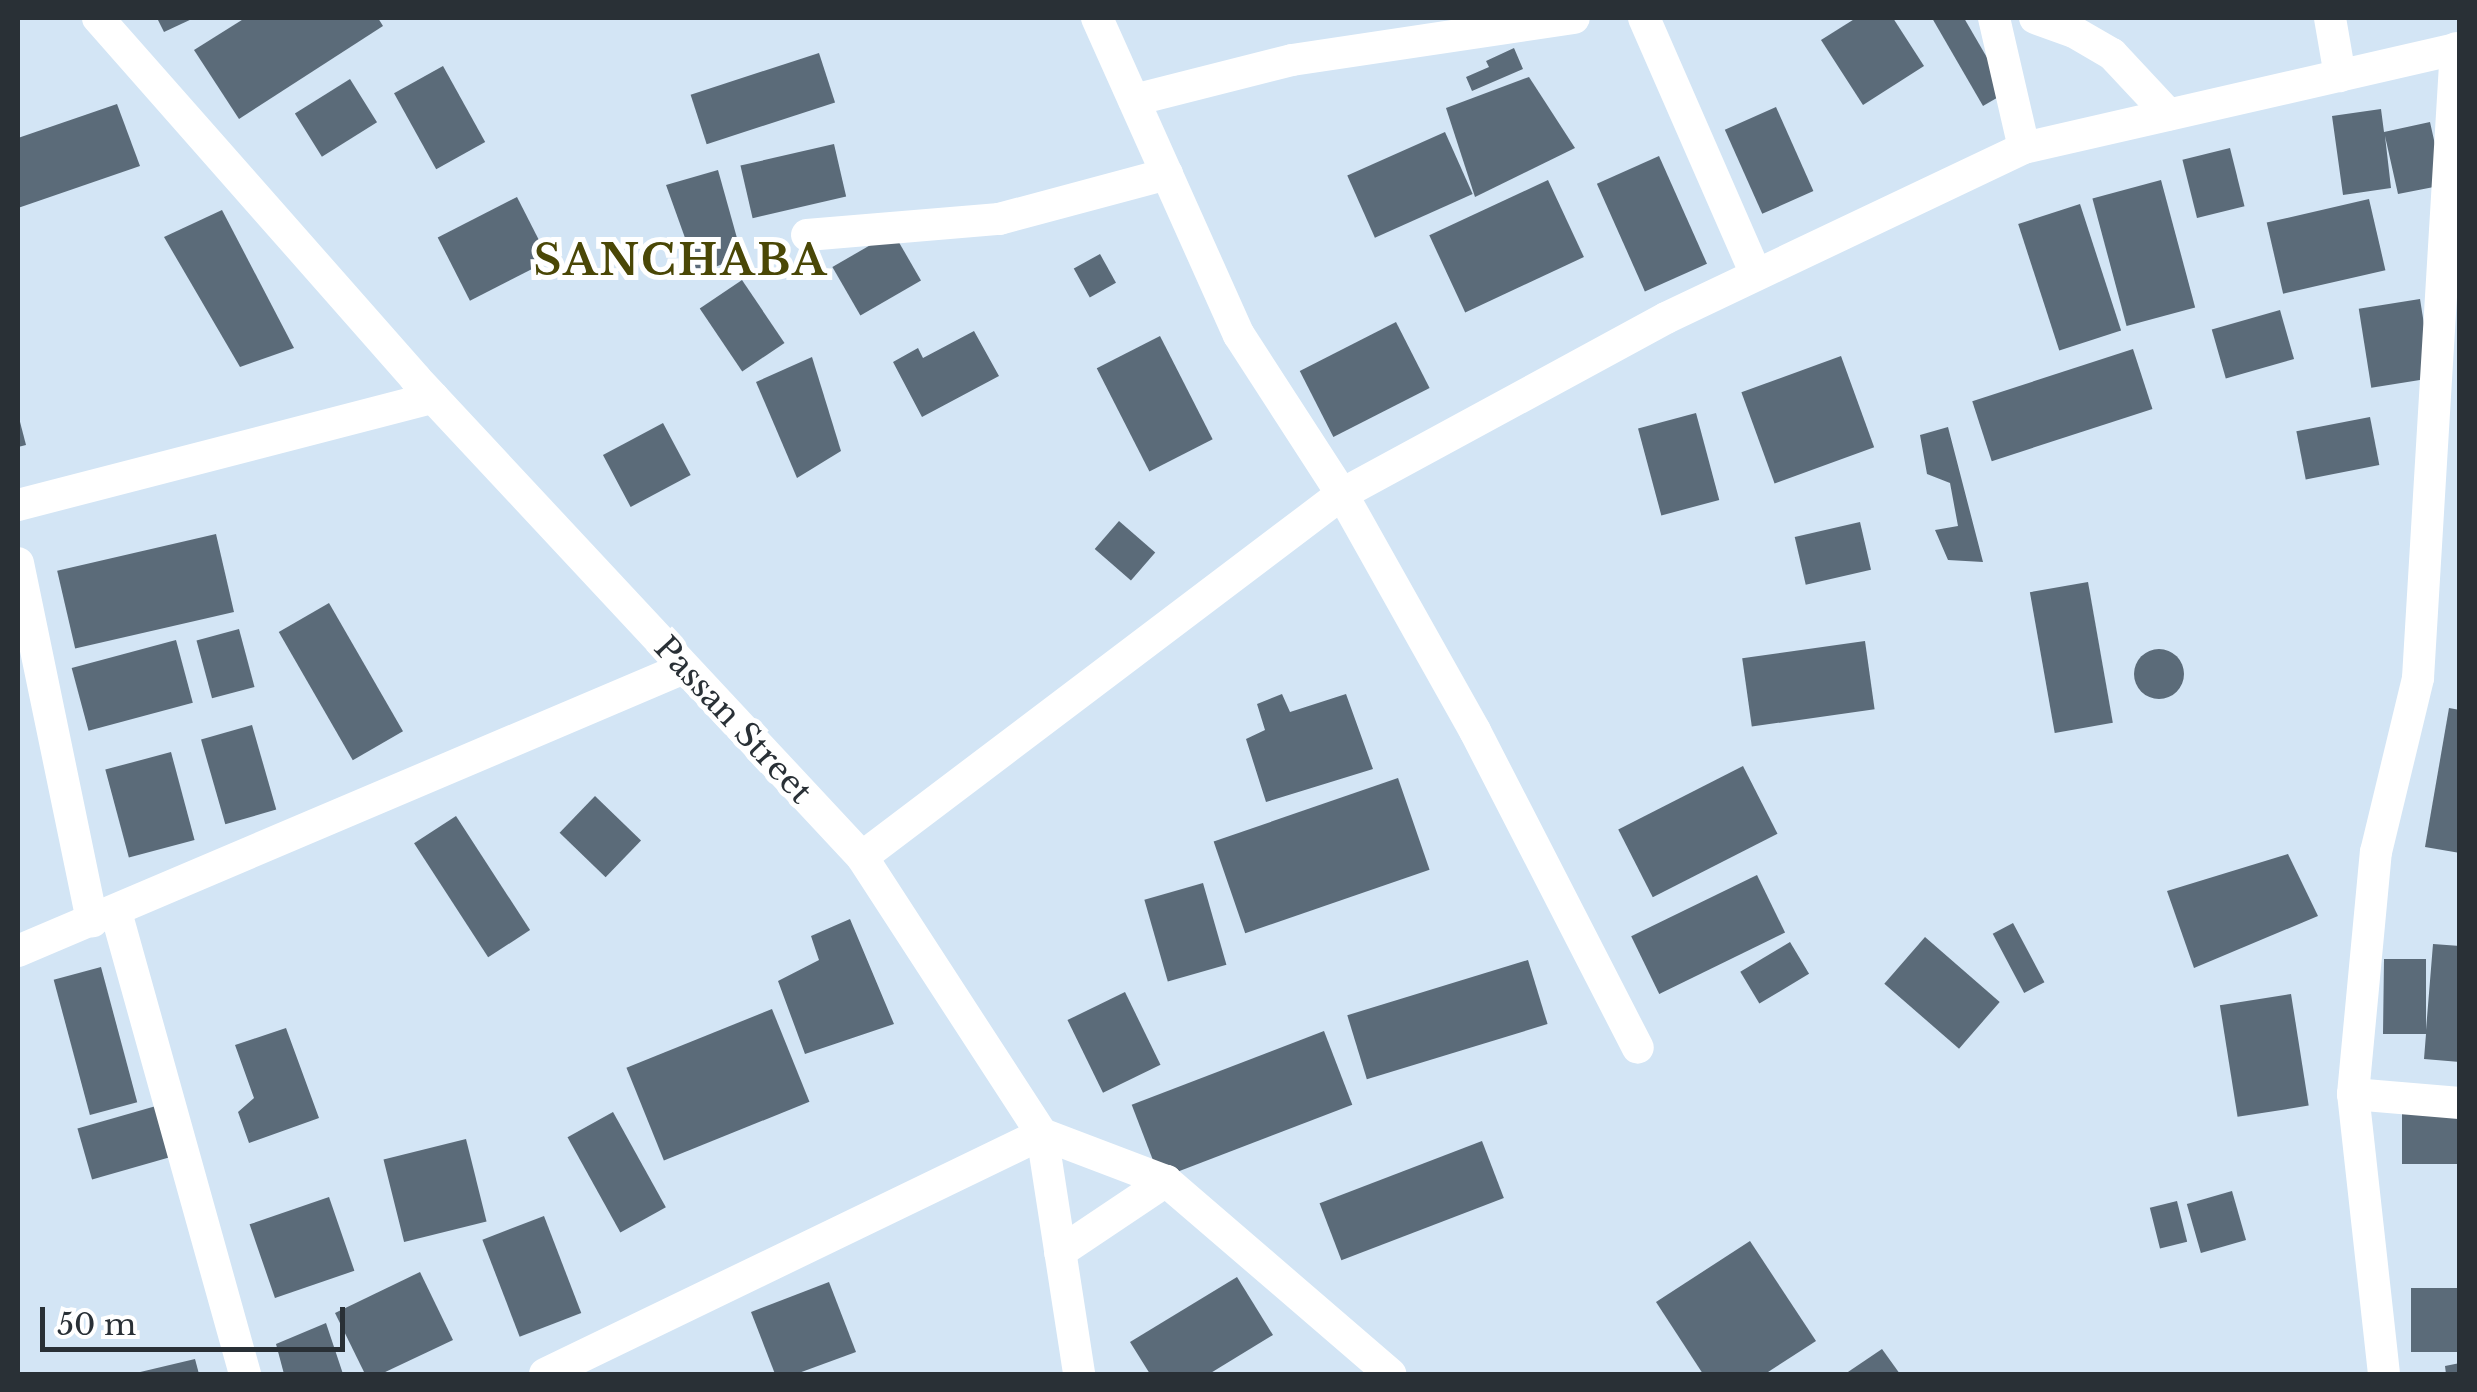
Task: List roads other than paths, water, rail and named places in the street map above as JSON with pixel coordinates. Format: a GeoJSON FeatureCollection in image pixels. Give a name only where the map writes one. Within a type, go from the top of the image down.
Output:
{"type":"FeatureCollection","features":[{"type":"Feature","properties":{"kind":"street","name":"Passan Street"},"geometry":{"type":"LineString","coordinates":[[98,18],[433,398],[862,857],[1042,1134]]}},
{"type":"Feature","properties":{"kind":"street"},"geometry":{"type":"LineString","coordinates":[[1097,18],[1239,335],[1342,494],[1475,730],[1638,1048]]}},
{"type":"Feature","properties":{"kind":"street"},"geometry":{"type":"LineString","coordinates":[[1134,100],[1292,60],[1574,18]]}},
{"type":"Feature","properties":{"kind":"street"},"geometry":{"type":"LineString","coordinates":[[1644,18],[1756,274]]}},
{"type":"Feature","properties":{"kind":"street"},"geometry":{"type":"LineString","coordinates":[[1994,18],[2024,148]]}},
{"type":"Feature","properties":{"kind":"street"},"geometry":{"type":"LineString","coordinates":[[2035,18],[2074,32],[2112,54],[2169,115]]}},
{"type":"Feature","properties":{"kind":"street"},"geometry":{"type":"LineString","coordinates":[[2330,18],[2340,76]]}},
{"type":"Feature","properties":{"kind":"street"},"geometry":{"type":"LineString","coordinates":[[862,857],[1342,494],[1666,318],[2024,148],[2458,48],[2418,678],[2376,852],[2353,1094],[2384,1374]]}},
{"type":"Feature","properties":{"kind":"street"},"geometry":{"type":"LineString","coordinates":[[807,234],[998,218],[1168,174]]}},
{"type":"Feature","properties":{"kind":"street"},"geometry":{"type":"LineString","coordinates":[[18,505],[433,398]]}},
{"type":"Feature","properties":{"kind":"street"},"geometry":{"type":"LineString","coordinates":[[18,563],[104,916],[245,1374]]}},
{"type":"Feature","properties":{"kind":"street"},"geometry":{"type":"LineString","coordinates":[[18,950],[684,668]]}},
{"type":"Feature","properties":{"kind":"street"},"geometry":{"type":"LineString","coordinates":[[2353,1094],[2460,1103]]}},
{"type":"Feature","properties":{"kind":"street"},"geometry":{"type":"LineString","coordinates":[[1042,1134],[1079,1374]]}},
{"type":"Feature","properties":{"kind":"street"},"geometry":{"type":"LineString","coordinates":[[545,1374],[1042,1134],[1166,1181],[1390,1374]]}},
{"type":"Feature","properties":{"kind":"street"},"geometry":{"type":"LineString","coordinates":[[1060,1252],[1166,1181]]}},
{"type":"Feature","properties":{"kind":"district","name":"SANCHABA"},"geometry":{"type":"Point","coordinates":[681,260]}}]}
